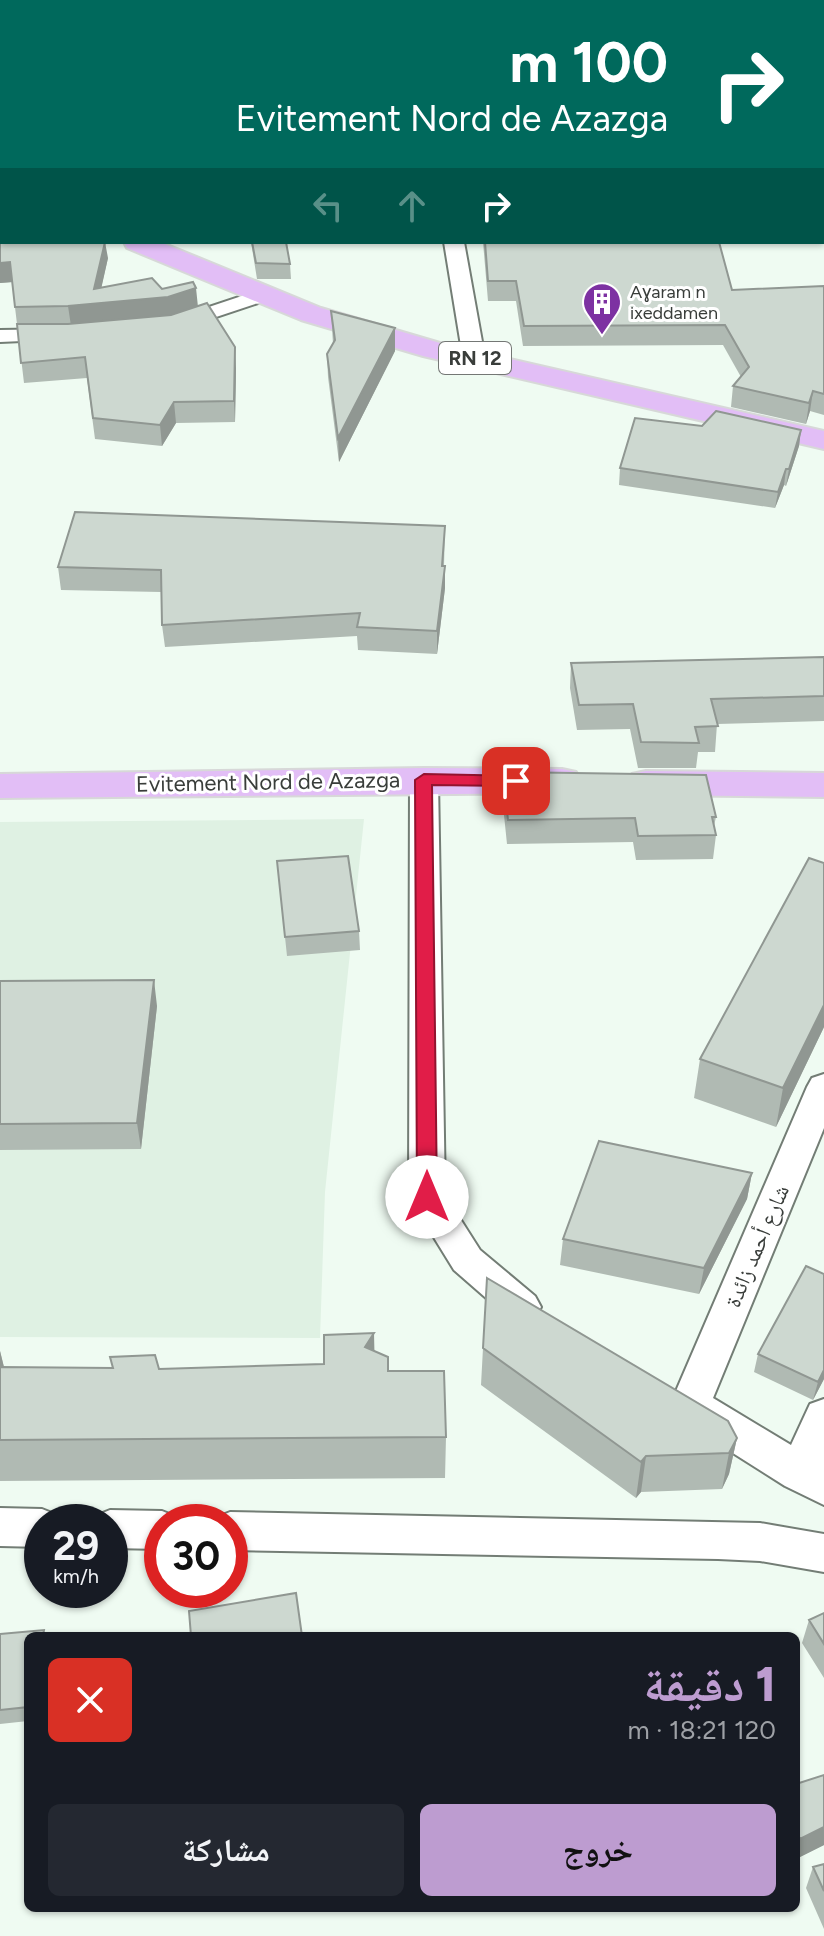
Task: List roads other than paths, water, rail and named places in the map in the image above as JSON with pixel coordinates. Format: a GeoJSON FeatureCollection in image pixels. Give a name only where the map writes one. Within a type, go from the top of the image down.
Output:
{"type":"FeatureCollection","features":[{"type":"Feature","properties":{"kind":"main road","name":"RN 12"},"geometry":{"type":"LineString","coordinates":[[142,244],[311,314],[433,350],[824,440]]}},
{"type":"Feature","properties":{"kind":"main road","name":"Evitement Nord de Azazga"},"geometry":{"type":"LineString","coordinates":[[0,786],[424,780],[824,785]]}},
{"type":"Feature","properties":{"kind":"street"},"geometry":{"type":"LineString","coordinates":[[454,244],[474,358]]}},
{"type":"Feature","properties":{"kind":"street"},"geometry":{"type":"LineString","coordinates":[[151,329],[207,316],[263,295]]}},
{"type":"Feature","properties":{"kind":"street"},"geometry":{"type":"LineString","coordinates":[[0,336],[85,334]]}},
{"type":"Feature","properties":{"kind":"street"},"geometry":{"type":"LineString","coordinates":[[424,780],[427,1197],[467,1260],[519,1306],[546,1321]]}},
{"type":"Feature","properties":{"kind":"street","name":"شارع أحمد زائدة"},"geometry":{"type":"LineString","coordinates":[[812,1480],[677,1397],[824,1087]]}},
{"type":"Feature","properties":{"kind":"street"},"geometry":{"type":"LineString","coordinates":[[812,1480],[824,1416]]}},
{"type":"Feature","properties":{"kind":"street"},"geometry":{"type":"LineString","coordinates":[[0,1527],[24,1528]]}},
{"type":"Feature","properties":{"kind":"street"},"geometry":{"type":"LineString","coordinates":[[248,1531],[662,1538],[760,1542],[824,1553]]}},
{"type":"Feature","properties":{"kind":"place","name":"Aɣaram n ixeddamen"},"geometry":{"type":"Point","coordinates":[602,336]}}]}
